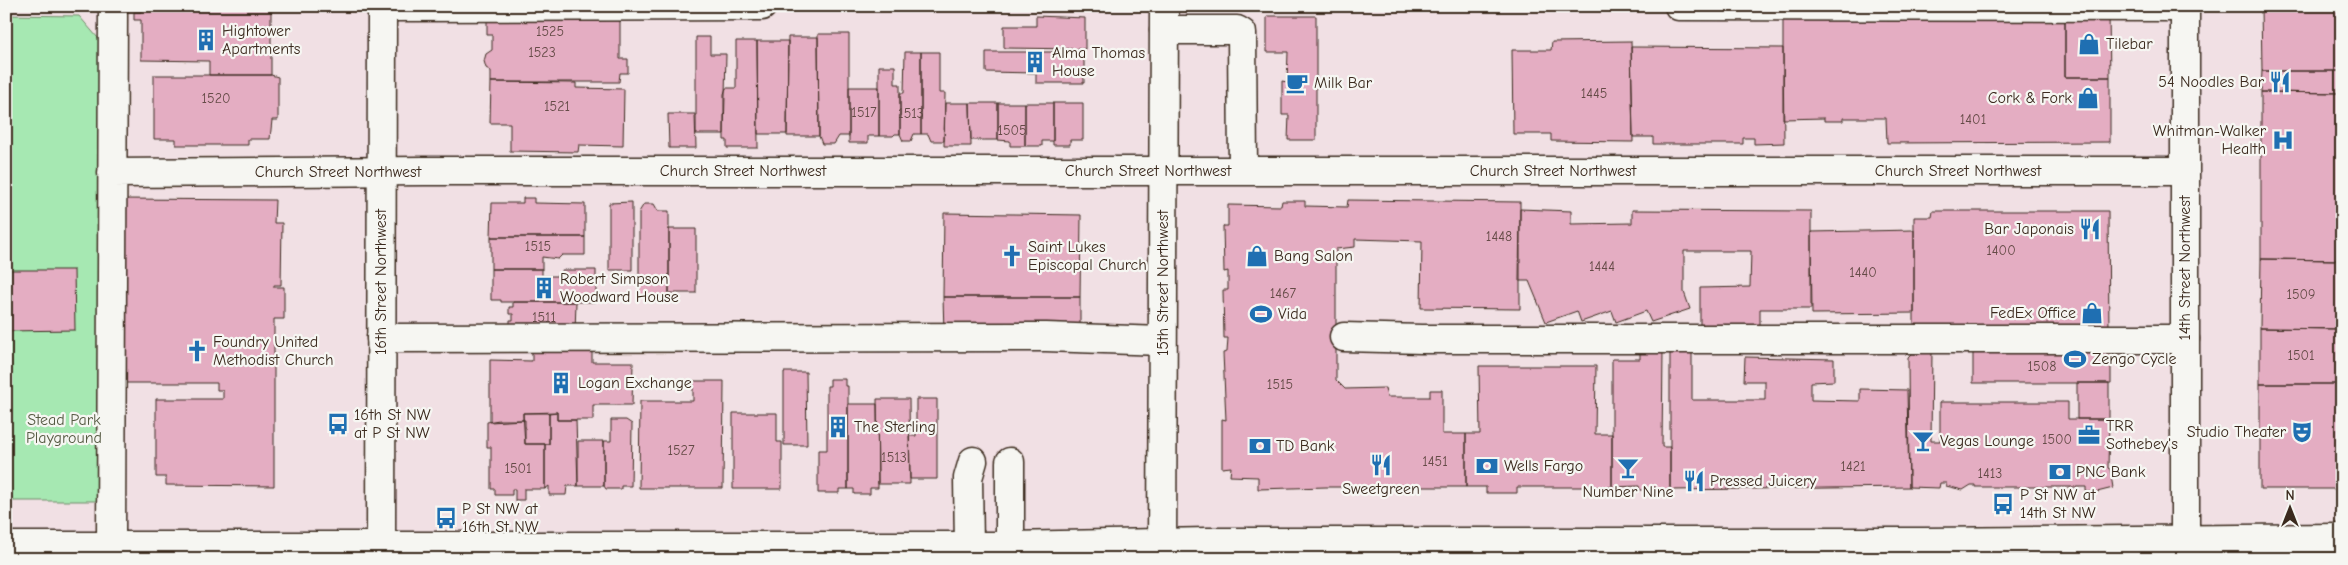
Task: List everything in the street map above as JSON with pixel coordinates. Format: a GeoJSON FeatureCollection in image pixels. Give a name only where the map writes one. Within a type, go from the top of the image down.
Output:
{"type":"FeatureCollection","features":[{"type":"Feature","properties":{"kind":"main road"},"geometry":{"type":"LineString","coordinates":[[94,550],[112,173],[113,6]]}},
{"type":"Feature","properties":{"kind":"main road"},"geometry":{"type":"LineString","coordinates":[[382,7],[762,6]]}},
{"type":"Feature","properties":{"kind":"main road"},"geometry":{"type":"LineString","coordinates":[[1679,6],[2185,7]]}},
{"type":"Feature","properties":{"kind":"main road","name":"16th Street Northwest"},"geometry":{"type":"LineString","coordinates":[[381,552],[382,7]]}},
{"type":"Feature","properties":{"kind":"main road","name":"14th Street Northwest"},"geometry":{"type":"LineString","coordinates":[[2185,7],[2185,549]]}},
{"type":"Feature","properties":{"kind":"main road"},"geometry":{"type":"LineString","coordinates":[[1164,18],[1237,30],[1242,33],[1243,171]]}},
{"type":"Feature","properties":{"kind":"main road","name":"15th Street Northwest"},"geometry":{"type":"LineString","coordinates":[[1162,551],[1164,18]]}},
{"type":"Feature","properties":{"kind":"main road","name":"Church Street Northwest"},"geometry":{"type":"LineString","coordinates":[[112,173],[2184,171]]}},
{"type":"Feature","properties":{"kind":"main road"},"geometry":{"type":"LineString","coordinates":[[381,338],[1055,337],[1162,341]]}},
{"type":"Feature","properties":{"kind":"main road"},"geometry":{"type":"LineString","coordinates":[[1344,337],[1422,339],[2185,339]]}},
{"type":"Feature","properties":{"kind":"main road"},"geometry":{"type":"LineString","coordinates":[[969,546],[968,478],[973,461]]}},
{"type":"Feature","properties":{"kind":"main road"},"geometry":{"type":"LineString","coordinates":[[1010,462],[1010,546]]}},
{"type":"Feature","properties":{"kind":"main road"},"geometry":{"type":"LineString","coordinates":[[6,546],[94,550],[381,552],[787,552],[969,546],[1162,551],[1923,550],[2185,549],[2342,538]]}},
{"type":"Feature","properties":{"kind":"green space","name":"Stead Park Playground"},"geometry":{"type":"Polygon","coordinates":[[[6,15],[79,16],[104,45],[104,501],[6,501],[6,15]]]}},
{"type":"Feature","properties":{"kind":"building","name":"Hightower Apartments"},"geometry":{"type":"Polygon","coordinates":[[[141,6],[271,6],[271,75],[209,75],[209,61],[141,60],[141,20],[134,20],[134,12],[141,12],[141,6]]]}},
{"type":"Feature","properties":{"kind":"building"},"geometry":{"type":"Polygon","coordinates":[[[2261,6],[2342,6],[2342,71],[2262,71],[2261,6]]]}},
{"type":"Feature","properties":{"kind":"building"},"geometry":{"type":"Polygon","coordinates":[[[1036,16],[1085,18],[1085,49],[1004,48],[1004,26],[1036,26],[1036,16]]]}},
{"type":"Feature","properties":{"kind":"building"},"geometry":{"type":"Polygon","coordinates":[[[1267,16],[1316,16],[1316,140],[1288,140],[1289,115],[1282,115],[1282,81],[1287,82],[1288,52],[1267,52],[1267,16]]]}},
{"type":"Feature","properties":{"kind":"building"},"geometry":{"type":"Polygon","coordinates":[[[2109,16],[2110,77],[2065,77],[2065,17],[2109,16]]]}},
{"type":"Feature","properties":{"kind":"building"},"geometry":{"type":"Polygon","coordinates":[[[504,17],[620,18],[620,59],[628,59],[628,73],[620,73],[619,82],[491,82],[491,71],[486,68],[484,61],[486,54],[492,50],[492,35],[487,35],[487,21],[504,21],[504,17]]]}},
{"type":"Feature","properties":{"kind":"building"},"geometry":{"type":"Polygon","coordinates":[[[2065,17],[2065,77],[2110,77],[2110,142],[1887,143],[1886,118],[1843,118],[1843,121],[1824,121],[1824,118],[1783,119],[1783,18],[2065,17]]]}},
{"type":"Feature","properties":{"kind":"building"},"geometry":{"type":"Polygon","coordinates":[[[818,34],[849,34],[849,136],[839,136],[834,144],[822,144],[819,136],[818,34]]]}},
{"type":"Feature","properties":{"kind":"building"},"geometry":{"type":"Polygon","coordinates":[[[696,37],[710,37],[710,54],[726,54],[724,134],[696,134],[696,37]]]}},
{"type":"Feature","properties":{"kind":"building"},"geometry":{"type":"Polygon","coordinates":[[[788,37],[818,37],[819,136],[787,136],[788,37]]]}},
{"type":"Feature","properties":{"kind":"building"},"geometry":{"type":"Polygon","coordinates":[[[736,41],[757,41],[758,148],[727,148],[727,140],[724,140],[724,94],[726,88],[736,88],[736,41]]]}},
{"type":"Feature","properties":{"kind":"building"},"geometry":{"type":"Polygon","coordinates":[[[757,41],[788,41],[787,134],[758,134],[757,41]]]}},
{"type":"Feature","properties":{"kind":"building"},"geometry":{"type":"Polygon","coordinates":[[[1631,41],[1633,142],[1551,141],[1551,134],[1513,134],[1512,50],[1551,50],[1552,42],[1631,41]]]}},
{"type":"Feature","properties":{"kind":"building"},"geometry":{"type":"Polygon","coordinates":[[[1631,47],[1783,48],[1784,143],[1754,144],[1754,138],[1743,138],[1743,144],[1653,144],[1653,137],[1633,137],[1631,47]]]}},
{"type":"Feature","properties":{"kind":"building"},"geometry":{"type":"Polygon","coordinates":[[[905,52],[921,52],[921,134],[914,134],[911,141],[903,141],[900,134],[900,93],[904,93],[905,52]]]}},
{"type":"Feature","properties":{"kind":"building"},"geometry":{"type":"Polygon","coordinates":[[[921,52],[939,52],[939,93],[945,93],[944,141],[931,141],[928,134],[921,134],[921,52]]]}},
{"type":"Feature","properties":{"kind":"building","name":"Alma Thomas House"},"geometry":{"type":"Polygon","coordinates":[[[986,52],[1084,52],[1084,83],[1036,83],[1036,73],[986,72],[986,52]]]}},
{"type":"Feature","properties":{"kind":"building"},"geometry":{"type":"Polygon","coordinates":[[[879,66],[895,66],[895,84],[900,84],[900,134],[893,136],[879,136],[879,66]]]}},
{"type":"Feature","properties":{"kind":"building"},"geometry":{"type":"Polygon","coordinates":[[[2262,71],[2342,71],[2342,93],[2261,92],[2262,71]]]}},
{"type":"Feature","properties":{"kind":"building"},"geometry":{"type":"Polygon","coordinates":[[[154,75],[271,75],[278,77],[278,120],[272,120],[270,139],[248,139],[248,145],[176,145],[176,139],[154,139],[154,75]]]}},
{"type":"Feature","properties":{"kind":"building"},"geometry":{"type":"Polygon","coordinates":[[[491,82],[576,83],[576,88],[624,89],[623,146],[579,145],[578,152],[510,151],[510,123],[490,123],[491,82]]]}},
{"type":"Feature","properties":{"kind":"building"},"geometry":{"type":"Polygon","coordinates":[[[849,87],[879,87],[879,136],[868,136],[868,143],[849,143],[849,87]]]}},
{"type":"Feature","properties":{"kind":"building"},"geometry":{"type":"Polygon","coordinates":[[[2261,92],[2342,93],[2342,260],[2261,259],[2261,92]]]}},
{"type":"Feature","properties":{"kind":"building"},"geometry":{"type":"Polygon","coordinates":[[[945,103],[970,103],[971,146],[944,146],[945,103]]]}},
{"type":"Feature","properties":{"kind":"building"},"geometry":{"type":"Polygon","coordinates":[[[970,103],[998,103],[998,140],[971,140],[970,103]]]}},
{"type":"Feature","properties":{"kind":"building"},"geometry":{"type":"Polygon","coordinates":[[[998,103],[1025,103],[1025,146],[1010,146],[1010,141],[998,140],[998,103]]]}},
{"type":"Feature","properties":{"kind":"building"},"geometry":{"type":"Polygon","coordinates":[[[1025,103],[1053,103],[1053,141],[1042,141],[1042,146],[1025,146],[1025,103]]]}},
{"type":"Feature","properties":{"kind":"building"},"geometry":{"type":"Polygon","coordinates":[[[1053,103],[1083,103],[1083,140],[1070,140],[1070,145],[1053,145],[1053,103]]]}},
{"type":"Feature","properties":{"kind":"building"},"geometry":{"type":"Polygon","coordinates":[[[668,114],[695,114],[696,148],[669,148],[668,114]]]}},
{"type":"Feature","properties":{"kind":"building"},"geometry":{"type":"Polygon","coordinates":[[[523,198],[534,198],[534,203],[585,204],[585,237],[491,237],[492,203],[523,203],[523,198]]]}},
{"type":"Feature","properties":{"kind":"building","name":"Foundry United Methodist Church"},"geometry":{"type":"Polygon","coordinates":[[[121,199],[275,200],[274,223],[282,223],[281,285],[274,285],[274,287],[284,287],[284,319],[274,319],[274,486],[166,485],[166,477],[156,477],[156,399],[223,399],[223,390],[217,390],[217,383],[120,383],[121,199]]]}},
{"type":"Feature","properties":{"kind":"building"},"geometry":{"type":"Polygon","coordinates":[[[1348,200],[1520,202],[1520,309],[1421,308],[1422,241],[1355,239],[1355,247],[1336,249],[1336,380],[1345,389],[1385,388],[1387,397],[1430,397],[1430,390],[1442,390],[1442,434],[1466,434],[1466,487],[1258,489],[1258,477],[1230,476],[1231,467],[1222,468],[1222,419],[1226,420],[1223,353],[1227,352],[1228,338],[1224,338],[1223,290],[1228,290],[1228,271],[1224,272],[1223,226],[1228,226],[1228,205],[1281,206],[1282,201],[1305,201],[1305,206],[1347,207],[1348,200]]]}},
{"type":"Feature","properties":{"kind":"building"},"geometry":{"type":"Polygon","coordinates":[[[632,202],[632,270],[609,270],[609,203],[632,202]]]}},
{"type":"Feature","properties":{"kind":"building"},"geometry":{"type":"Polygon","coordinates":[[[644,204],[654,204],[658,211],[669,211],[669,296],[639,296],[639,212],[644,204]]]}},
{"type":"Feature","properties":{"kind":"building"},"geometry":{"type":"Polygon","coordinates":[[[1520,209],[1571,211],[1571,224],[1632,223],[1632,210],[1811,211],[1811,309],[1760,309],[1760,328],[1700,328],[1700,288],[1750,287],[1751,251],[1684,251],[1684,292],[1690,309],[1651,322],[1646,311],[1616,322],[1612,311],[1581,322],[1577,311],[1546,322],[1529,281],[1519,281],[1520,209]]]}},
{"type":"Feature","properties":{"kind":"building"},"geometry":{"type":"Polygon","coordinates":[[[1933,211],[2108,211],[2109,334],[1914,335],[1914,217],[1932,217],[1933,211]]]}},
{"type":"Feature","properties":{"kind":"building","name":"Saint Lukes Episcopal Church"},"geometry":{"type":"Polygon","coordinates":[[[944,213],[1081,215],[1080,297],[943,297],[944,213]]]}},
{"type":"Feature","properties":{"kind":"building"},"geometry":{"type":"Polygon","coordinates":[[[669,229],[696,229],[696,293],[669,293],[669,229]]]}},
{"type":"Feature","properties":{"kind":"building"},"geometry":{"type":"Polygon","coordinates":[[[1914,230],[1914,313],[1812,314],[1811,232],[1914,230]]]}},
{"type":"Feature","properties":{"kind":"building"},"geometry":{"type":"Polygon","coordinates":[[[491,237],[585,237],[585,255],[562,255],[558,259],[542,257],[542,269],[491,269],[491,237]]]}},
{"type":"Feature","properties":{"kind":"building"},"geometry":{"type":"Polygon","coordinates":[[[2261,259],[2342,260],[2342,329],[2260,328],[2261,259]]]}},
{"type":"Feature","properties":{"kind":"building","name":"Robert Simpson Woodward House"},"geometry":{"type":"Polygon","coordinates":[[[491,269],[542,269],[542,276],[562,276],[562,270],[596,270],[596,302],[501,302],[501,300],[491,300],[491,269]]]}},
{"type":"Feature","properties":{"kind":"building"},"geometry":{"type":"Polygon","coordinates":[[[6,270],[74,270],[75,330],[6,331],[6,270]]]}},
{"type":"Feature","properties":{"kind":"building"},"geometry":{"type":"Polygon","coordinates":[[[943,297],[1080,297],[1080,334],[944,333],[943,297]]]}},
{"type":"Feature","properties":{"kind":"building"},"geometry":{"type":"Polygon","coordinates":[[[513,302],[576,302],[575,332],[510,327],[510,320],[513,320],[513,314],[509,314],[509,307],[513,307],[513,302]]]}},
{"type":"Feature","properties":{"kind":"building"},"geometry":{"type":"Polygon","coordinates":[[[2260,328],[2342,329],[2342,384],[2260,384],[2260,328]]]}},
{"type":"Feature","properties":{"kind":"building","name":"Logan Exchange"},"geometry":{"type":"Polygon","coordinates":[[[532,348],[592,348],[592,362],[633,362],[632,405],[593,405],[593,420],[557,420],[557,412],[523,413],[523,420],[490,422],[490,360],[532,361],[532,348]]]}},
{"type":"Feature","properties":{"kind":"building"},"geometry":{"type":"Polygon","coordinates":[[[1640,349],[1663,349],[1662,447],[1670,447],[1670,490],[1640,490],[1639,486],[1612,487],[1612,359],[1640,359],[1640,349]]]}},
{"type":"Feature","properties":{"kind":"building"},"geometry":{"type":"Polygon","coordinates":[[[1670,349],[1692,349],[1692,400],[1765,400],[1765,381],[1744,381],[1745,357],[1834,359],[1834,381],[1811,382],[1811,400],[1860,401],[1860,389],[1907,390],[1909,487],[1670,490],[1670,349]]]}},
{"type":"Feature","properties":{"kind":"building"},"geometry":{"type":"Polygon","coordinates":[[[1973,349],[2111,349],[2111,383],[1973,383],[1973,349]]]}},
{"type":"Feature","properties":{"kind":"building"},"geometry":{"type":"Polygon","coordinates":[[[1921,350],[1932,350],[1931,441],[1940,441],[1940,402],[2068,402],[2068,419],[2109,419],[2108,468],[2110,469],[2113,488],[2093,493],[2086,491],[2086,487],[1975,487],[1975,485],[1971,485],[1963,490],[1946,486],[1946,483],[1940,483],[1939,488],[1909,487],[1908,357],[1911,354],[1920,354],[1921,350]]]}},
{"type":"Feature","properties":{"kind":"building"},"geometry":{"type":"Polygon","coordinates":[[[1479,366],[1596,366],[1595,434],[1612,434],[1612,487],[1517,487],[1517,493],[1486,493],[1486,487],[1466,487],[1466,434],[1480,434],[1479,366]]]}},
{"type":"Feature","properties":{"kind":"building"},"geometry":{"type":"Polygon","coordinates":[[[784,372],[806,372],[807,445],[784,445],[784,372]]]}},
{"type":"Feature","properties":{"kind":"building","name":"The Sterling"},"geometry":{"type":"Polygon","coordinates":[[[830,379],[845,379],[845,386],[848,386],[848,489],[839,489],[839,493],[818,493],[818,450],[827,450],[827,386],[830,386],[830,379]]]}},
{"type":"Feature","properties":{"kind":"building"},"geometry":{"type":"Polygon","coordinates":[[[693,381],[724,381],[723,488],[639,488],[640,401],[693,401],[693,381]]]}},
{"type":"Feature","properties":{"kind":"building"},"geometry":{"type":"Polygon","coordinates":[[[2077,383],[2109,383],[2109,419],[2077,419],[2077,383]]]}},
{"type":"Feature","properties":{"kind":"building"},"geometry":{"type":"Polygon","coordinates":[[[2260,384],[2342,384],[2342,489],[2260,489],[2260,384]]]}},
{"type":"Feature","properties":{"kind":"building"},"geometry":{"type":"Polygon","coordinates":[[[877,399],[909,399],[910,484],[878,484],[877,399]]]}},
{"type":"Feature","properties":{"kind":"building"},"geometry":{"type":"Polygon","coordinates":[[[916,399],[937,399],[937,479],[910,479],[909,436],[916,436],[916,399]]]}},
{"type":"Feature","properties":{"kind":"building"},"geometry":{"type":"Polygon","coordinates":[[[848,404],[877,404],[878,488],[870,488],[870,494],[854,494],[854,489],[848,489],[848,404]]]}},
{"type":"Feature","properties":{"kind":"building"},"geometry":{"type":"Polygon","coordinates":[[[557,412],[557,420],[576,420],[578,486],[567,486],[566,495],[549,495],[549,486],[545,489],[545,444],[549,444],[549,413],[557,412]]]}},
{"type":"Feature","properties":{"kind":"building"},"geometry":{"type":"Polygon","coordinates":[[[523,413],[549,413],[549,444],[525,444],[523,413]]]}},
{"type":"Feature","properties":{"kind":"building"},"geometry":{"type":"Polygon","coordinates":[[[733,413],[777,413],[777,442],[782,442],[782,489],[733,489],[733,413]]]}},
{"type":"Feature","properties":{"kind":"building"},"geometry":{"type":"Polygon","coordinates":[[[525,420],[525,444],[545,444],[545,489],[524,489],[524,500],[515,500],[515,489],[512,489],[512,495],[495,495],[495,489],[491,489],[491,447],[487,447],[487,422],[525,420]]]}},
{"type":"Feature","properties":{"kind":"building"},"geometry":{"type":"Polygon","coordinates":[[[611,420],[626,420],[632,424],[631,486],[621,486],[621,489],[606,489],[604,486],[604,441],[611,441],[611,420]]]}},
{"type":"Feature","properties":{"kind":"building"},"geometry":{"type":"Polygon","coordinates":[[[578,441],[604,441],[604,486],[578,486],[578,441]]]}},
{"type":"Feature","properties":{"kind":"place","name":"Hightower Apartments"},"geometry":{"type":"Point","coordinates":[206,40]}},
{"type":"Feature","properties":{"kind":"place","name":"Tilebar"},"geometry":{"type":"Point","coordinates":[2089,44]}},
{"type":"Feature","properties":{"kind":"place","name":"Alma Thomas House"},"geometry":{"type":"Point","coordinates":[1035,62]}},
{"type":"Feature","properties":{"kind":"place","name":"54 Noodles Bar"},"geometry":{"type":"Point","coordinates":[2280,82]}},
{"type":"Feature","properties":{"kind":"place","name":"Milk Bar"},"geometry":{"type":"Point","coordinates":[1297,83]}},
{"type":"Feature","properties":{"kind":"place","name":"Cork & Fork"},"geometry":{"type":"Point","coordinates":[2088,98]}},
{"type":"Feature","properties":{"kind":"place","name":"Whitman-Walker Health"},"geometry":{"type":"Point","coordinates":[2283,140]}},
{"type":"Feature","properties":{"kind":"place","name":"Bar Japonais"},"geometry":{"type":"Point","coordinates":[2090,229]}},
{"type":"Feature","properties":{"kind":"place","name":"Saint Lukes Episcopal Church"},"geometry":{"type":"Point","coordinates":[1012,256]}},
{"type":"Feature","properties":{"kind":"place","name":"Bang Salon"},"geometry":{"type":"Point","coordinates":[1257,256]}},
{"type":"Feature","properties":{"kind":"place","name":"Robert Simpson Woodward House"},"geometry":{"type":"Point","coordinates":[544,288]}},
{"type":"Feature","properties":{"kind":"place","name":"FedEx Office"},"geometry":{"type":"Point","coordinates":[2092,313]}},
{"type":"Feature","properties":{"kind":"place","name":"Vida"},"geometry":{"type":"Point","coordinates":[1261,314]}},
{"type":"Feature","properties":{"kind":"place","name":"Foundry United Methodist Church"},"geometry":{"type":"Point","coordinates":[197,351]}},
{"type":"Feature","properties":{"kind":"place","name":"Zengo Cycle"},"geometry":{"type":"Point","coordinates":[2075,359]}},
{"type":"Feature","properties":{"kind":"place","name":"Logan Exchange"},"geometry":{"type":"Point","coordinates":[561,383]}},
{"type":"Feature","properties":{"kind":"place","name":"16th St NW at P St NW"},"geometry":{"type":"Point","coordinates":[338,424]}},
{"type":"Feature","properties":{"kind":"place","name":"The Sterling"},"geometry":{"type":"Point","coordinates":[838,427]}},
{"type":"Feature","properties":{"kind":"place","name":"Studio Theater"},"geometry":{"type":"Point","coordinates":[2302,432]}},
{"type":"Feature","properties":{"kind":"place","name":"TRR Sothebey's"},"geometry":{"type":"Point","coordinates":[2089,435]}},
{"type":"Feature","properties":{"kind":"place","name":"Vegas Lounge"},"geometry":{"type":"Point","coordinates":[1923,441]}},
{"type":"Feature","properties":{"kind":"place","name":"TD Bank"},"geometry":{"type":"Point","coordinates":[1260,446]}},
{"type":"Feature","properties":{"kind":"place","name":"Sweetgreen"},"geometry":{"type":"Point","coordinates":[1381,465]}},
{"type":"Feature","properties":{"kind":"place","name":"Wells Fargo"},"geometry":{"type":"Point","coordinates":[1487,466]}},
{"type":"Feature","properties":{"kind":"place","name":"Number Nine"},"geometry":{"type":"Point","coordinates":[1628,468]}},
{"type":"Feature","properties":{"kind":"place","name":"PNC Bank"},"geometry":{"type":"Point","coordinates":[2060,472]}},
{"type":"Feature","properties":{"kind":"place","name":"Pressed Juicery"},"geometry":{"type":"Point","coordinates":[1694,481]}},
{"type":"Feature","properties":{"kind":"place","name":"P St NW at 14th St NW"},"geometry":{"type":"Point","coordinates":[2003,504]}},
{"type":"Feature","properties":{"kind":"place","name":"P St NW at 16th St NW"},"geometry":{"type":"Point","coordinates":[446,518]}}]}
